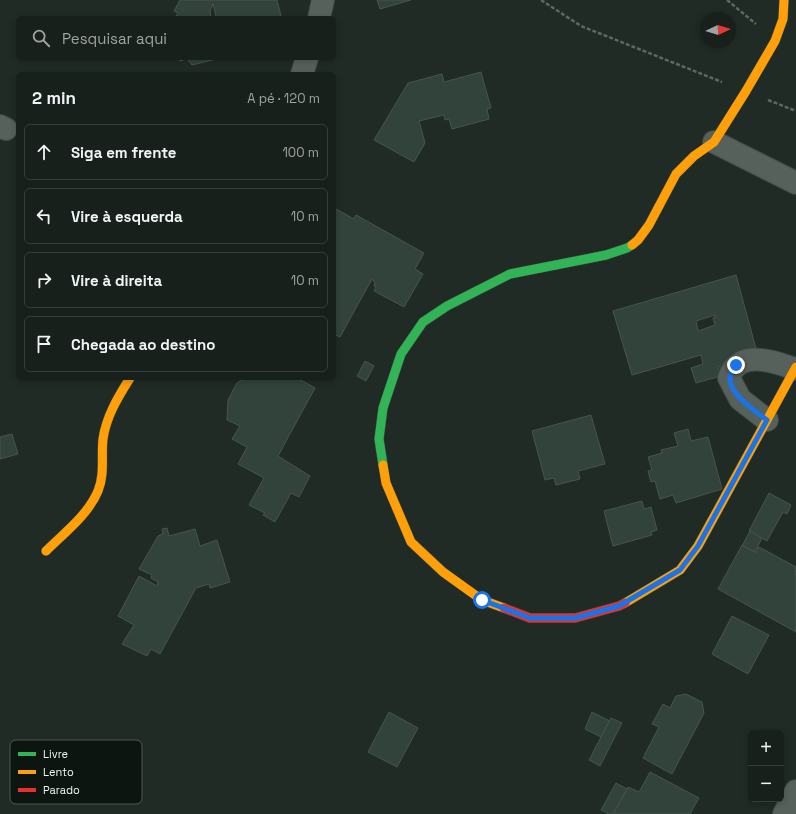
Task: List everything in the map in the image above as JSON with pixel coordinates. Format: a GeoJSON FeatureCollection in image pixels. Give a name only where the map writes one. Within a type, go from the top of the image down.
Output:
{"type":"FeatureCollection","features":[{"type":"Feature","properties":{"kind":"street"},"geometry":{"type":"LineString","coordinates":[[319,16],[323,0]]}},
{"type":"Feature","properties":{"kind":"street"},"geometry":{"type":"LineString","coordinates":[[767,420],[740,399],[729,378],[731,370],[744,361],[753,359],[773,362],[795,368],[767,420],[698,546],[680,570],[619,606],[575,618],[530,618],[482,600],[443,572],[411,542],[386,483],[379,439],[383,408],[401,354],[423,322],[447,306],[510,274],[606,255],[627,248],[638,240],[649,225],[676,174],[694,156],[714,142],[775,41],[788,10]]}},
{"type":"Feature","properties":{"kind":"street"},"geometry":{"type":"LineString","coordinates":[[303,72],[306,60]]}},
{"type":"Feature","properties":{"kind":"street"},"geometry":{"type":"LineString","coordinates":[[714,142],[796,184]]}},
{"type":"Feature","properties":{"kind":"street"},"geometry":{"type":"LineString","coordinates":[[46,551],[76,522],[98,493],[102,479],[104,434],[113,404],[129,380]]}},
{"type":"Feature","properties":{"kind":"street"},"geometry":{"type":"LineString","coordinates":[[784,814],[796,791]]}},
{"type":"Feature","properties":{"kind":"path"},"geometry":{"type":"LineString","coordinates":[[541,0],[581,26],[796,111]]}},
{"type":"Feature","properties":{"kind":"building"},"geometry":{"type":"Polygon","coordinates":[[[180,0],[277,0],[281,16],[216,16],[213,4],[210,11],[211,16],[176,16],[178,13],[174,11],[180,0]]]}},
{"type":"Feature","properties":{"kind":"building"},"geometry":{"type":"Polygon","coordinates":[[[377,0],[411,0],[380,9],[377,0]]]}},
{"type":"Feature","properties":{"kind":"building"},"geometry":{"type":"Polygon","coordinates":[[[188,60],[212,60],[192,65],[188,60]]]}},
{"type":"Feature","properties":{"kind":"building"},"geometry":{"type":"Polygon","coordinates":[[[481,72],[491,108],[487,109],[489,119],[452,129],[449,119],[445,120],[444,115],[419,121],[425,143],[414,162],[374,140],[408,83],[442,74],[444,82],[481,72]]]}},
{"type":"Feature","properties":{"kind":"building"},"geometry":{"type":"Polygon","coordinates":[[[336,209],[354,219],[356,215],[424,253],[415,269],[423,274],[404,307],[374,291],[376,287],[374,286],[375,283],[372,279],[340,337],[336,335],[336,209]]]}},
{"type":"Feature","properties":{"kind":"building"},"geometry":{"type":"Polygon","coordinates":[[[736,275],[758,356],[718,367],[721,376],[696,383],[691,368],[703,364],[701,355],[632,375],[613,311],[736,275]],[[715,315],[696,321],[698,331],[715,325],[713,318],[715,318],[715,315]]]}},
{"type":"Feature","properties":{"kind":"building"},"geometry":{"type":"Polygon","coordinates":[[[365,361],[374,366],[366,381],[357,376],[365,361]]]}},
{"type":"Feature","properties":{"kind":"building"},"geometry":{"type":"Polygon","coordinates":[[[242,380],[301,380],[315,388],[278,456],[310,476],[299,497],[291,493],[275,522],[263,515],[265,513],[249,505],[264,478],[238,464],[247,447],[232,439],[240,426],[227,420],[228,400],[237,383],[242,380]]]}},
{"type":"Feature","properties":{"kind":"building"},"geometry":{"type":"Polygon","coordinates":[[[591,415],[605,464],[578,471],[580,479],[556,485],[554,478],[545,480],[532,431],[591,415]]]}},
{"type":"Feature","properties":{"kind":"building"},"geometry":{"type":"Polygon","coordinates":[[[688,429],[691,441],[708,437],[722,489],[676,503],[673,495],[660,499],[655,481],[651,482],[648,471],[652,470],[648,457],[662,453],[661,450],[678,446],[674,433],[688,429]]]}},
{"type":"Feature","properties":{"kind":"building"},"geometry":{"type":"Polygon","coordinates":[[[12,434],[18,454],[0,459],[0,437],[12,434]]]}},
{"type":"Feature","properties":{"kind":"building"},"geometry":{"type":"Polygon","coordinates":[[[769,493],[791,505],[787,514],[783,512],[767,541],[749,531],[769,493]]]}},
{"type":"Feature","properties":{"kind":"building"},"geometry":{"type":"Polygon","coordinates":[[[642,501],[644,509],[651,507],[657,530],[651,532],[652,535],[613,546],[604,511],[642,501]]]}},
{"type":"Feature","properties":{"kind":"building"},"geometry":{"type":"Polygon","coordinates":[[[167,528],[169,536],[195,529],[200,546],[217,540],[230,582],[210,588],[209,584],[196,588],[160,654],[151,649],[147,656],[122,644],[134,625],[118,616],[139,576],[157,586],[158,582],[151,578],[152,575],[139,569],[158,536],[163,534],[162,529],[167,528]]]}},
{"type":"Feature","properties":{"kind":"building"},"geometry":{"type":"Polygon","coordinates":[[[750,531],[762,538],[755,552],[742,546],[750,531]]]}},
{"type":"Feature","properties":{"kind":"building"},"geometry":{"type":"Polygon","coordinates":[[[742,545],[756,553],[759,547],[796,567],[796,632],[718,589],[742,545]]]}},
{"type":"Feature","properties":{"kind":"building"},"geometry":{"type":"Polygon","coordinates":[[[732,616],[769,635],[748,674],[712,654],[732,616]]]}},
{"type":"Feature","properties":{"kind":"building"},"geometry":{"type":"Polygon","coordinates":[[[686,694],[702,702],[704,713],[672,774],[643,758],[659,727],[652,724],[663,704],[670,708],[676,696],[686,694]]]}},
{"type":"Feature","properties":{"kind":"building"},"geometry":{"type":"Polygon","coordinates":[[[389,712],[418,728],[397,767],[368,752],[389,712]]]}},
{"type":"Feature","properties":{"kind":"building"},"geometry":{"type":"Polygon","coordinates":[[[592,712],[610,721],[601,737],[585,729],[592,712]]]}},
{"type":"Feature","properties":{"kind":"building"},"geometry":{"type":"Polygon","coordinates":[[[611,718],[622,723],[600,766],[589,760],[611,718]]]}},
{"type":"Feature","properties":{"kind":"building"},"geometry":{"type":"Polygon","coordinates":[[[650,772],[699,798],[690,814],[613,814],[628,787],[639,792],[650,772]]]}},
{"type":"Feature","properties":{"kind":"building"},"geometry":{"type":"Polygon","coordinates":[[[616,783],[627,789],[613,814],[609,814],[601,810],[616,783]]]}},
{"type":"Feature","properties":{"kind":"traffic: fast"},"geometry":{"type":"LineString","coordinates":[[383,465],[379,439],[383,408],[401,354],[423,322],[447,306],[510,274],[606,255],[632,245]]}},
{"type":"Feature","properties":{"kind":"traffic: slow"},"geometry":{"type":"LineString","coordinates":[[632,245],[638,240],[649,225],[676,174],[694,156],[714,142],[746,91],[775,41],[783,19],[784,0]]}},
{"type":"Feature","properties":{"kind":"traffic: slow"},"geometry":{"type":"LineString","coordinates":[[625,603],[680,570],[698,546],[796,367]]}},
{"type":"Feature","properties":{"kind":"traffic: slow"},"geometry":{"type":"LineString","coordinates":[[46,551],[82,516],[94,500],[100,485],[102,446],[107,423],[113,407],[129,380]]}},
{"type":"Feature","properties":{"kind":"traffic: slow"},"geometry":{"type":"LineString","coordinates":[[383,465],[386,483],[411,542],[443,572],[482,600],[504,608]]}},
{"type":"Feature","properties":{"kind":"traffic: jam"},"geometry":{"type":"LineString","coordinates":[[504,608],[530,618],[575,618],[625,603]]}},
{"type":"Feature","properties":{"kind":"route"},"geometry":{"type":"LineString","coordinates":[[482,600],[530,618],[575,618],[619,606],[680,570],[698,546],[767,420],[740,399],[732,386],[729,378],[731,370],[736,365]]}}]}
